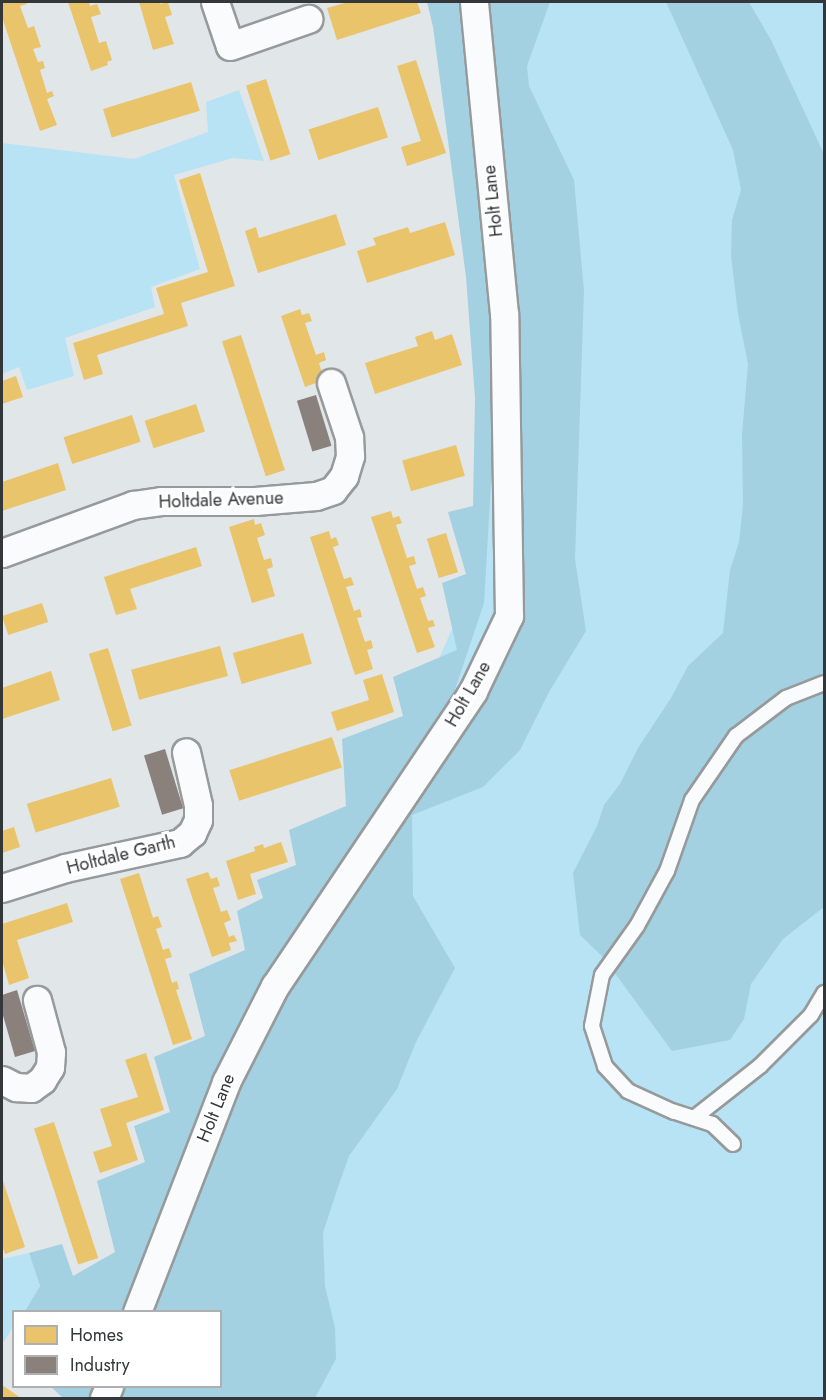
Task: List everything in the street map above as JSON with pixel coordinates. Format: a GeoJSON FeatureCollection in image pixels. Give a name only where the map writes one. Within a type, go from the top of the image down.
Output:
{"type":"FeatureCollection","features":[{"type":"Feature","properties":{"kind":"street"},"geometry":{"type":"LineString","coordinates":[[215,2],[230,46],[308,19]]}},
{"type":"Feature","properties":{"kind":"street","name":"Holt Lane"},"geometry":{"type":"LineString","coordinates":[[137,1310],[226,1082],[275,986],[473,691],[509,616],[504,314],[474,2]]}},
{"type":"Feature","properties":{"kind":"street","name":"Holtdale Avenue"},"geometry":{"type":"LineString","coordinates":[[2,553],[133,505],[161,501],[316,496],[333,490],[344,476],[350,456],[349,436],[331,383]]}},
{"type":"Feature","properties":{"kind":"street","name":"Holtdale Garth"},"geometry":{"type":"LineString","coordinates":[[2,888],[65,868],[180,843],[192,833],[198,820],[198,805],[186,752]]}},
{"type":"Feature","properties":{"kind":"street"},"geometry":{"type":"LineString","coordinates":[[2,1080],[16,1087],[31,1088],[42,1080],[50,1067],[51,1052],[37,1000]]}},
{"type":"Feature","properties":{"kind":"lane"},"geometry":{"type":"LineString","coordinates":[[733,1143],[712,1124],[628,1090],[605,1066],[592,1026],[602,975],[637,926],[667,871],[692,800],[736,736],[786,698],[825,683]]}},
{"type":"Feature","properties":{"kind":"lane"},"geometry":{"type":"LineString","coordinates":[[694,1118],[760,1066],[811,1015],[825,993]]}},
{"type":"Feature","properties":{"kind":"shaded area"},"geometry":{"type":"Polygon","coordinates":[[[427,2],[550,2],[527,66],[529,86],[574,180],[584,291],[575,559],[586,631],[549,692],[520,750],[483,787],[412,815],[413,896],[455,968],[416,1042],[397,1089],[349,1156],[323,1233],[325,1286],[335,1328],[336,1359],[315,1398],[63,1398],[52,1388],[222,1388],[222,1310],[25,1310],[40,1286],[29,1253],[62,1244],[73,1276],[115,1252],[97,1181],[145,1162],[134,1126],[170,1112],[154,1057],[205,1036],[189,974],[245,950],[237,911],[263,898],[257,880],[296,865],[289,830],[346,806],[342,739],[403,716],[393,677],[457,650],[442,583],[466,574],[448,512],[473,506],[475,398],[466,277],[433,27],[427,2]],[[502,294],[484,603],[415,809],[438,764],[520,629],[502,294]]]}},
{"type":"Feature","properties":{"kind":"shaded area"},"geometry":{"type":"Polygon","coordinates":[[[481,2],[824,2],[824,1398],[142,1398],[207,1388],[222,1388],[220,1310],[263,1059],[470,588],[484,294],[481,2]]]}},
{"type":"Feature","properties":{"kind":"shaded area"},"geometry":{"type":"Polygon","coordinates":[[[666,2],[749,2],[771,40],[824,154],[824,907],[783,939],[751,984],[744,1019],[730,1040],[672,1051],[603,957],[580,935],[573,873],[597,826],[604,805],[620,784],[638,748],[671,698],[688,666],[723,633],[730,570],[739,542],[743,505],[742,435],[748,364],[738,314],[731,256],[732,220],[741,190],[733,150],[666,2]]]}},
{"type":"Feature","properties":{"kind":"shaded area"},"geometry":{"type":"Polygon","coordinates":[[[239,90],[264,161],[233,158],[174,175],[200,269],[151,287],[155,307],[65,338],[74,376],[27,390],[19,367],[2,374],[2,143],[134,159],[208,132],[206,102],[239,90]]]}},
{"type":"Feature","properties":{"kind":"shaded area"},"geometry":{"type":"Polygon","coordinates":[[[29,1253],[40,1286],[25,1310],[12,1310],[12,1329],[4,1342],[2,1339],[2,1259],[29,1253]]]}},
{"type":"Feature","properties":{"kind":"building: Homes"},"geometry":{"type":"Polygon","coordinates":[[[2,2],[26,2],[27,4],[20,6],[28,28],[34,26],[41,47],[33,49],[38,62],[43,61],[45,68],[40,70],[47,93],[52,91],[54,96],[47,99],[57,125],[40,131],[2,17],[2,2]]]}},
{"type":"Feature","properties":{"kind":"building: Homes"},"geometry":{"type":"Polygon","coordinates":[[[68,2],[89,2],[90,6],[97,4],[101,14],[91,17],[99,43],[106,41],[112,60],[107,62],[108,65],[91,71],[68,2]]]}},
{"type":"Feature","properties":{"kind":"building: Homes"},"geometry":{"type":"Polygon","coordinates":[[[139,2],[159,2],[160,4],[168,2],[172,15],[165,17],[174,44],[153,50],[139,2]]]}},
{"type":"Feature","properties":{"kind":"building: Homes"},"geometry":{"type":"Polygon","coordinates":[[[348,2],[417,2],[421,13],[337,40],[327,8],[348,2]]]}},
{"type":"Feature","properties":{"kind":"building: Homes"},"geometry":{"type":"Polygon","coordinates":[[[416,60],[446,153],[407,166],[401,147],[421,141],[397,66],[416,60]]]}},
{"type":"Feature","properties":{"kind":"building: Homes"},"geometry":{"type":"Polygon","coordinates":[[[266,79],[290,154],[270,161],[246,85],[266,79]]]}},
{"type":"Feature","properties":{"kind":"building: Homes"},"geometry":{"type":"Polygon","coordinates":[[[191,82],[200,111],[112,138],[103,109],[191,82]]]}},
{"type":"Feature","properties":{"kind":"building: Homes"},"geometry":{"type":"Polygon","coordinates":[[[378,107],[388,137],[318,160],[309,130],[378,107]]]}},
{"type":"Feature","properties":{"kind":"building: Homes"},"geometry":{"type":"Polygon","coordinates":[[[200,173],[235,286],[181,303],[188,326],[97,355],[103,374],[84,380],[73,343],[164,314],[156,288],[208,272],[179,180],[200,173]]]}},
{"type":"Feature","properties":{"kind":"building: Homes"},"geometry":{"type":"Polygon","coordinates":[[[336,214],[346,245],[258,273],[245,231],[256,227],[259,238],[336,214]]]}},
{"type":"Feature","properties":{"kind":"building: Homes"},"geometry":{"type":"Polygon","coordinates":[[[445,222],[455,255],[367,283],[357,251],[376,245],[373,238],[408,227],[410,233],[445,222]]]}},
{"type":"Feature","properties":{"kind":"building: Homes"},"geometry":{"type":"Polygon","coordinates":[[[300,309],[302,315],[309,313],[312,321],[305,323],[316,355],[324,352],[326,360],[319,363],[324,380],[305,387],[281,316],[300,309]]]}},
{"type":"Feature","properties":{"kind":"building: Homes"},"geometry":{"type":"Polygon","coordinates":[[[432,331],[435,340],[452,334],[462,365],[375,394],[365,363],[418,346],[415,337],[432,331]]]}},
{"type":"Feature","properties":{"kind":"building: Homes"},"geometry":{"type":"Polygon","coordinates":[[[241,335],[285,470],[266,476],[222,341],[241,335]]]}},
{"type":"Feature","properties":{"kind":"building: Homes"},"geometry":{"type":"Polygon","coordinates":[[[16,376],[23,397],[2,404],[2,381],[16,376]]]}},
{"type":"Feature","properties":{"kind":"building: Homes"},"geometry":{"type":"Polygon","coordinates":[[[196,404],[205,432],[154,448],[145,421],[196,404]]]}},
{"type":"Feature","properties":{"kind":"building: Homes"},"geometry":{"type":"Polygon","coordinates":[[[132,415],[141,442],[72,464],[64,437],[132,415]]]}},
{"type":"Feature","properties":{"kind":"building: Homes"},"geometry":{"type":"Polygon","coordinates":[[[456,445],[465,476],[411,491],[402,460],[456,445]]]}},
{"type":"Feature","properties":{"kind":"building: Homes"},"geometry":{"type":"Polygon","coordinates":[[[58,463],[66,490],[2,511],[2,482],[58,463]]]}},
{"type":"Feature","properties":{"kind":"building: Homes"},"geometry":{"type":"Polygon","coordinates":[[[391,511],[393,518],[399,516],[402,523],[396,525],[407,558],[414,556],[416,564],[409,566],[417,589],[423,587],[426,596],[420,598],[428,621],[433,620],[435,626],[428,628],[435,647],[417,653],[371,517],[391,511]]]}},
{"type":"Feature","properties":{"kind":"building: Homes"},"geometry":{"type":"Polygon","coordinates":[[[254,519],[255,525],[261,523],[265,535],[257,538],[264,560],[271,558],[273,567],[267,569],[275,596],[252,603],[229,527],[254,519]]]}},
{"type":"Feature","properties":{"kind":"building: Homes"},"geometry":{"type":"Polygon","coordinates":[[[329,531],[331,539],[336,537],[339,545],[333,547],[344,579],[351,577],[354,585],[346,587],[354,611],[360,609],[362,617],[357,618],[365,642],[371,640],[373,648],[367,650],[373,669],[355,675],[310,537],[329,531]]]}},
{"type":"Feature","properties":{"kind":"building: Homes"},"geometry":{"type":"Polygon","coordinates":[[[446,533],[458,572],[439,578],[427,539],[446,533]]]}},
{"type":"Feature","properties":{"kind":"building: Homes"},"geometry":{"type":"Polygon","coordinates":[[[196,547],[202,566],[130,589],[137,609],[116,615],[104,577],[196,547]]]}},
{"type":"Feature","properties":{"kind":"building: Homes"},"geometry":{"type":"Polygon","coordinates":[[[42,603],[48,622],[8,635],[2,616],[42,603]]]}},
{"type":"Feature","properties":{"kind":"building: Homes"},"geometry":{"type":"Polygon","coordinates":[[[303,633],[312,664],[242,684],[233,653],[303,633]]]}},
{"type":"Feature","properties":{"kind":"building: Homes"},"geometry":{"type":"Polygon","coordinates":[[[220,646],[228,676],[139,700],[131,670],[220,646]]]}},
{"type":"Feature","properties":{"kind":"building: Homes"},"geometry":{"type":"Polygon","coordinates":[[[108,648],[132,725],[113,731],[89,654],[108,648]]]}},
{"type":"Feature","properties":{"kind":"building: Homes"},"geometry":{"type":"Polygon","coordinates":[[[51,671],[60,700],[2,719],[2,688],[51,671]]]}},
{"type":"Feature","properties":{"kind":"building: Homes"},"geometry":{"type":"Polygon","coordinates":[[[382,674],[394,712],[337,731],[331,712],[369,700],[363,680],[382,674]]]}},
{"type":"Feature","properties":{"kind":"building: Homes"},"geometry":{"type":"Polygon","coordinates":[[[332,737],[342,767],[239,801],[229,770],[332,737]]]}},
{"type":"Feature","properties":{"kind":"building: Homes"},"geometry":{"type":"Polygon","coordinates":[[[111,778],[120,807],[36,832],[27,804],[111,778]]]}},
{"type":"Feature","properties":{"kind":"building: Homes"},"geometry":{"type":"Polygon","coordinates":[[[14,827],[20,847],[2,853],[2,831],[14,827]]]}},
{"type":"Feature","properties":{"kind":"building: Homes"},"geometry":{"type":"Polygon","coordinates":[[[281,842],[288,862],[250,874],[256,894],[238,900],[226,861],[255,851],[254,847],[263,844],[264,848],[281,842]]]}},
{"type":"Feature","properties":{"kind":"building: Homes"},"geometry":{"type":"Polygon","coordinates":[[[208,872],[211,879],[217,877],[220,886],[213,888],[221,912],[227,910],[231,920],[224,923],[229,937],[234,935],[237,941],[229,943],[231,950],[212,957],[186,879],[208,872]]]}},
{"type":"Feature","properties":{"kind":"building: Homes"},"geometry":{"type":"Polygon","coordinates":[[[139,873],[153,918],[158,916],[162,927],[156,929],[163,950],[169,948],[172,957],[165,959],[172,983],[177,981],[179,989],[176,990],[192,1039],[173,1045],[120,879],[139,873]]]}},
{"type":"Feature","properties":{"kind":"building: Homes"},"geometry":{"type":"Polygon","coordinates":[[[67,903],[73,922],[17,940],[29,978],[9,985],[2,960],[2,924],[67,903]]]}},
{"type":"Feature","properties":{"kind":"building: Homes"},"geometry":{"type":"Polygon","coordinates":[[[146,1053],[164,1110],[126,1123],[138,1160],[100,1173],[93,1152],[112,1146],[100,1109],[138,1097],[125,1060],[146,1053]]]}},
{"type":"Feature","properties":{"kind":"building: Homes"},"geometry":{"type":"Polygon","coordinates":[[[54,1122],[98,1258],[78,1264],[34,1128],[54,1122]]]}},
{"type":"Feature","properties":{"kind":"building: Homes"},"geometry":{"type":"Polygon","coordinates":[[[2,1178],[25,1247],[5,1254],[2,1245],[2,1178]]]}},
{"type":"Feature","properties":{"kind":"building: Homes"},"geometry":{"type":"Polygon","coordinates":[[[2,1385],[21,1398],[2,1398],[2,1385]]]}},
{"type":"Feature","properties":{"kind":"building: Industry"},"geometry":{"type":"Polygon","coordinates":[[[316,395],[331,446],[312,452],[297,401],[316,395]]]}},
{"type":"Feature","properties":{"kind":"building: Industry"},"geometry":{"type":"Polygon","coordinates":[[[165,749],[183,808],[162,815],[144,755],[165,749]]]}},
{"type":"Feature","properties":{"kind":"building: Industry"},"geometry":{"type":"Polygon","coordinates":[[[17,990],[35,1051],[15,1057],[2,1012],[2,995],[17,990]]]}}]}
